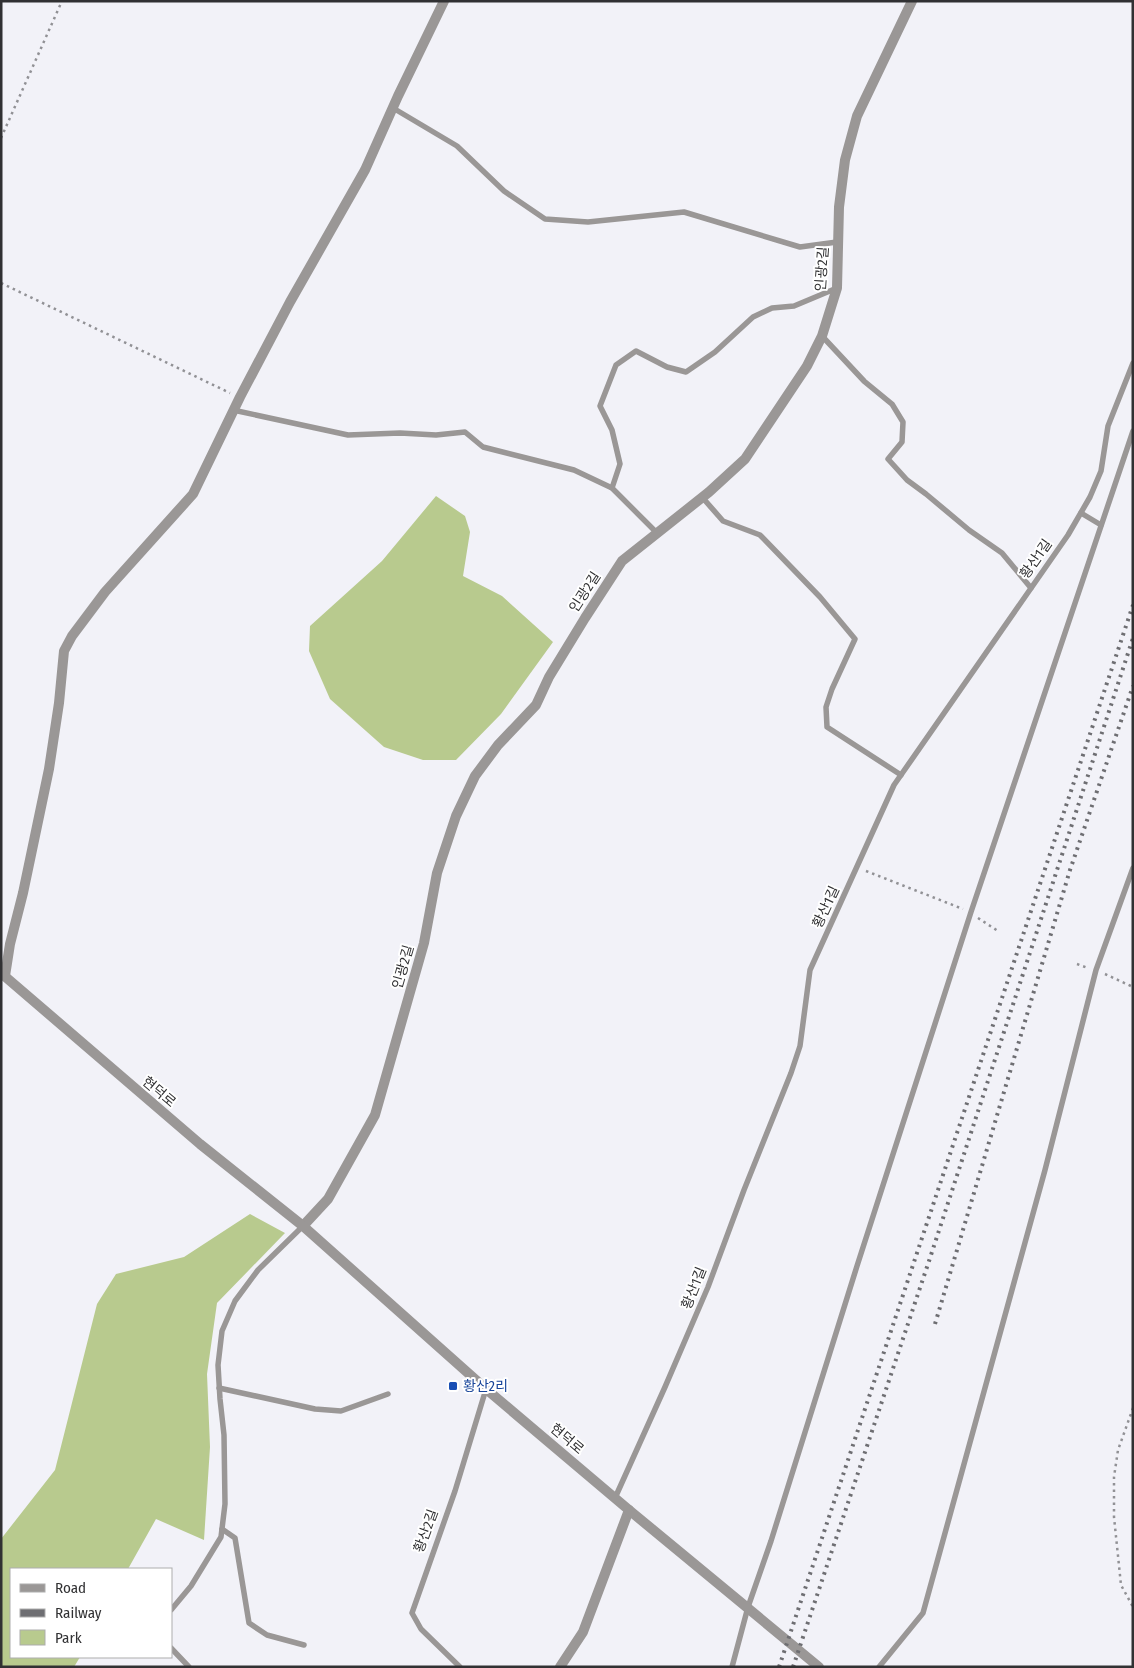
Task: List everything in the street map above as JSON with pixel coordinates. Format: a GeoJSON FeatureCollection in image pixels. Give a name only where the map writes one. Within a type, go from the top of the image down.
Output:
{"type":"FeatureCollection","features":[{"type":"Feature","properties":{"kind":"street"},"geometry":{"type":"LineString","coordinates":[[3,975],[23,894],[49,769],[59,703],[64,651],[72,636],[104,592],[193,494],[233,410],[290,302],[365,170],[444,1]]}},
{"type":"Feature","properties":{"kind":"street","name":"인광2길"},"geometry":{"type":"LineString","coordinates":[[303,1226],[328,1199],[375,1115],[424,944],[437,873],[456,816],[475,776],[498,745],[536,705],[549,677],[584,618],[622,561],[746,459],[807,366],[822,336],[837,288],[837,242],[845,160],[856,116],[912,1]]}},
{"type":"Feature","properties":{"kind":"street","name":"현덕로"},"geometry":{"type":"LineString","coordinates":[[3,975],[200,1144],[303,1226],[486,1389],[819,1667]]}},
{"type":"Feature","properties":{"kind":"street"},"geometry":{"type":"LineString","coordinates":[[560,1667],[583,1632],[629,1510]]}},
{"type":"Feature","properties":{"kind":"lane"},"geometry":{"type":"LineString","coordinates":[[393,108],[457,146],[504,191],[545,218],[588,222],[684,212],[800,247],[837,242]]}},
{"type":"Feature","properties":{"kind":"lane"},"geometry":{"type":"LineString","coordinates":[[612,488],[620,464],[612,430],[600,406],[616,365],[636,351],[667,367],[686,372],[715,352],[753,317],[772,308],[794,306],[837,288]]}},
{"type":"Feature","properties":{"kind":"lane"},"geometry":{"type":"LineString","coordinates":[[822,336],[864,381],[892,404],[902,422],[902,442],[888,459],[907,480],[969,530],[1002,553],[1031,588]]}},
{"type":"Feature","properties":{"kind":"lane","name":"황산1길"},"geometry":{"type":"LineString","coordinates":[[615,1498],[708,1288],[744,1190],[791,1073],[800,1046],[810,970],[858,868],[894,785],[1068,535],[1081,513],[1101,471],[1108,426],[1133,363]]}},
{"type":"Feature","properties":{"kind":"lane"},"geometry":{"type":"LineString","coordinates":[[233,410],[348,436],[400,433],[436,436],[465,432],[483,447],[574,470],[612,488],[657,533]]}},
{"type":"Feature","properties":{"kind":"lane"},"geometry":{"type":"LineString","coordinates":[[732,1667],[748,1606],[771,1541],[971,912],[1133,431]]}},
{"type":"Feature","properties":{"kind":"lane"},"geometry":{"type":"LineString","coordinates":[[702,497],[723,521],[760,535],[820,597],[855,639],[832,689],[826,707],[827,727],[901,775]]}},
{"type":"Feature","properties":{"kind":"lane"},"geometry":{"type":"LineString","coordinates":[[1081,513],[1101,525]]}},
{"type":"Feature","properties":{"kind":"lane"},"geometry":{"type":"LineString","coordinates":[[879,1667],[923,1613],[1045,1170],[1096,970],[1133,868]]}},
{"type":"Feature","properties":{"kind":"lane"},"geometry":{"type":"LineString","coordinates":[[172,1609],[191,1586],[221,1537],[225,1504],[224,1435],[218,1365],[222,1331],[235,1301],[258,1270],[303,1226]]}},
{"type":"Feature","properties":{"kind":"lane"},"geometry":{"type":"LineString","coordinates":[[219,1388],[315,1409],[341,1412],[388,1394]]}},
{"type":"Feature","properties":{"kind":"lane","name":"황산2길"},"geometry":{"type":"LineString","coordinates":[[460,1667],[421,1629],[412,1613],[455,1491],[486,1389]]}},
{"type":"Feature","properties":{"kind":"lane"},"geometry":{"type":"LineString","coordinates":[[222,1529],[235,1538],[249,1623],[268,1635],[304,1645]]}},
{"type":"Feature","properties":{"kind":"lane"},"geometry":{"type":"LineString","coordinates":[[172,1649],[189,1667]]}},
{"type":"Feature","properties":{"kind":"path"},"geometry":{"type":"LineString","coordinates":[[1,138],[62,1]]}},
{"type":"Feature","properties":{"kind":"path"},"geometry":{"type":"LineString","coordinates":[[1,283],[240,397]]}},
{"type":"Feature","properties":{"kind":"path"},"geometry":{"type":"LineString","coordinates":[[858,868],[971,912],[998,931]]}},
{"type":"Feature","properties":{"kind":"path"},"geometry":{"type":"LineString","coordinates":[[1133,1408],[1118,1450],[1114,1478],[1114,1517],[1121,1585],[1133,1607]]}},
{"type":"Feature","properties":{"kind":"green space"},"geometry":{"type":"Polygon","coordinates":[[[436,496],[465,516],[470,532],[463,576],[502,596],[553,642],[501,714],[456,760],[423,760],[384,747],[330,699],[309,651],[310,626],[382,561],[436,496]]]}},
{"type":"Feature","properties":{"kind":"green space"},"geometry":{"type":"Polygon","coordinates":[[[250,1214],[285,1233],[217,1303],[207,1374],[210,1447],[204,1540],[156,1519],[129,1568],[10,1568],[10,1658],[79,1658],[74,1667],[1,1667],[1,1539],[55,1470],[97,1304],[116,1274],[184,1257],[250,1214]]]}},
{"type":"Feature","properties":{"kind":"railway"},"geometry":{"type":"LineString","coordinates":[[779,1667],[1133,605]]}},
{"type":"Feature","properties":{"kind":"railway"},"geometry":{"type":"LineString","coordinates":[[793,1667],[929,1261],[1133,638]]}},
{"type":"Feature","properties":{"kind":"railway"},"geometry":{"type":"LineString","coordinates":[[935,1324],[1070,870],[1133,686]]}},
{"type":"Feature","properties":{"kind":"place","name":"황산2리"},"geometry":{"type":"Point","coordinates":[453,1386]}}]}
